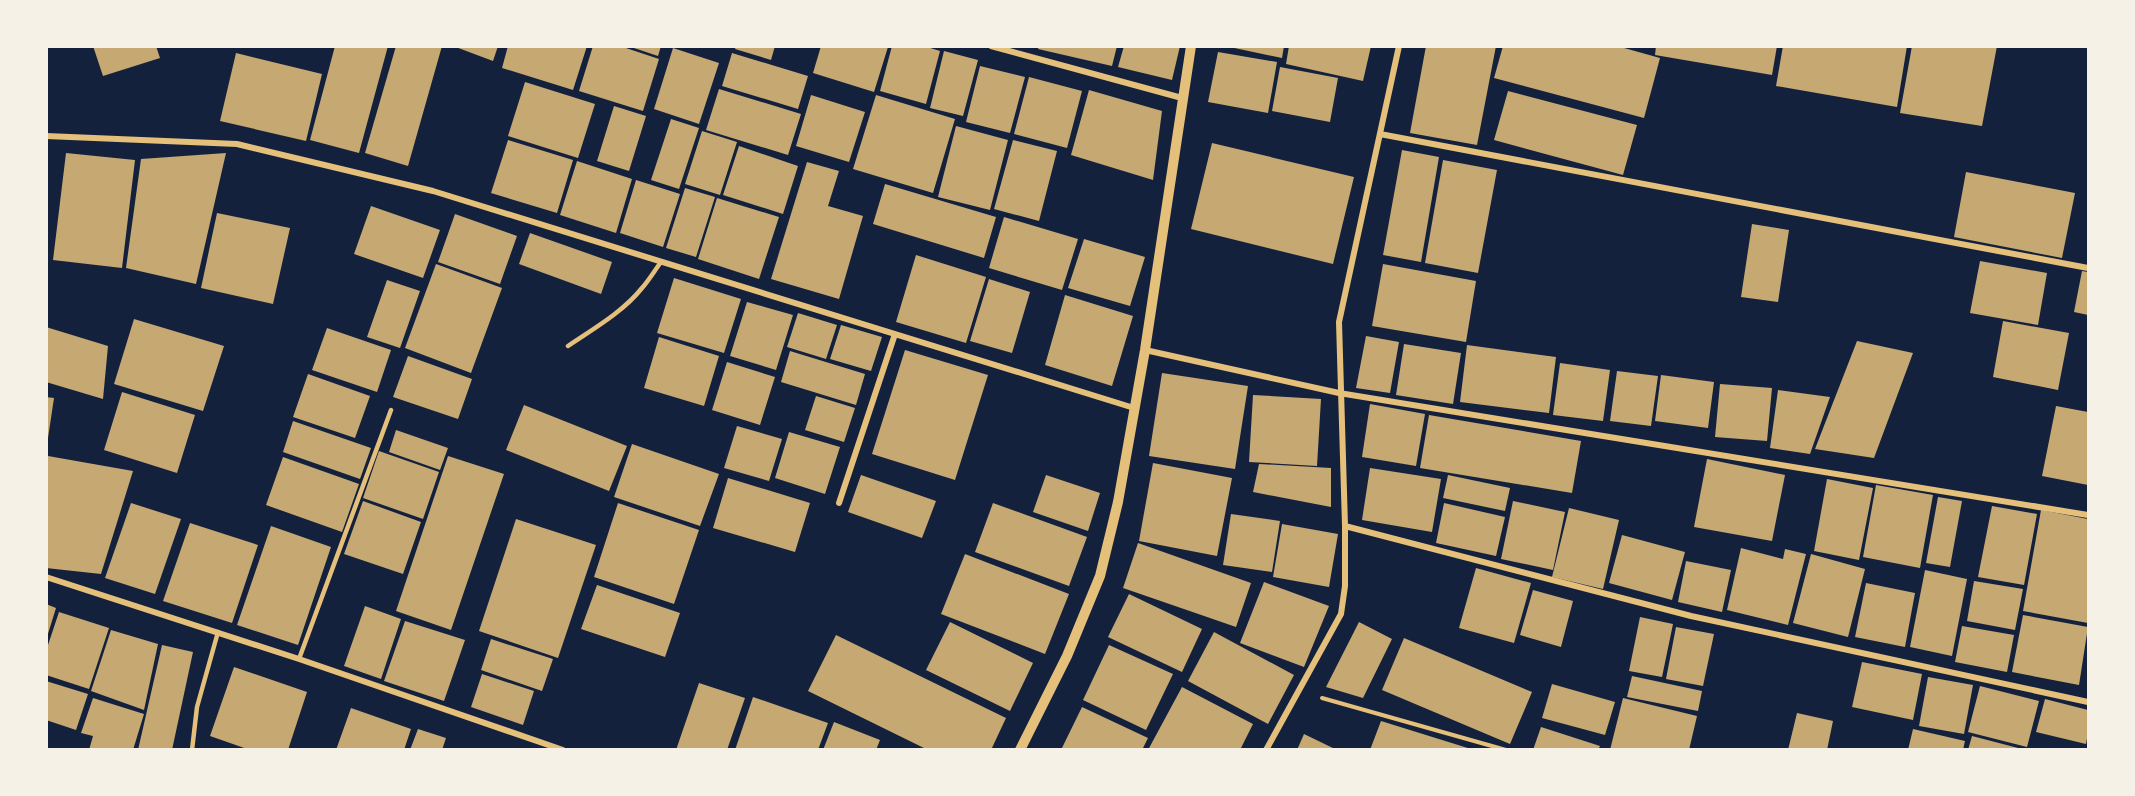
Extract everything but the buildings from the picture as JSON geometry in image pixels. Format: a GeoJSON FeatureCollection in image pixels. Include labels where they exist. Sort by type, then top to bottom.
{"type":"FeatureCollection","features":[{"type":"Feature","properties":{"kind":"street"},"geometry":{"type":"LineString","coordinates":[[991,46],[1182,98]]}},
{"type":"Feature","properties":{"kind":"street"},"geometry":{"type":"LineString","coordinates":[[1020,750],[1067,656],[1100,576],[1118,502],[1145,350],[1191,46]]}},
{"type":"Feature","properties":{"kind":"street"},"geometry":{"type":"LineString","coordinates":[[1266,750],[1341,614],[1345,586],[1345,526],[1339,393],[1339,321],[1399,46]]}},
{"type":"Feature","properties":{"kind":"street"},"geometry":{"type":"LineString","coordinates":[[1380,134],[2088,267]]}},
{"type":"Feature","properties":{"kind":"street"},"geometry":{"type":"LineString","coordinates":[[46,136],[237,144],[433,190],[1134,408]]}},
{"type":"Feature","properties":{"kind":"street"},"geometry":{"type":"LineString","coordinates":[[838,503],[895,334]]}},
{"type":"Feature","properties":{"kind":"street"},"geometry":{"type":"LineString","coordinates":[[1145,350],[1339,393],[2088,515]]}},
{"type":"Feature","properties":{"kind":"street"},"geometry":{"type":"LineString","coordinates":[[1345,526],[1691,616],[2088,702]]}},
{"type":"Feature","properties":{"kind":"street"},"geometry":{"type":"LineString","coordinates":[[46,577],[299,658],[563,750]]}},
{"type":"Feature","properties":{"kind":"lane"},"geometry":{"type":"LineString","coordinates":[[568,346],[606,321],[641,290],[661,262]]}},
{"type":"Feature","properties":{"kind":"lane"},"geometry":{"type":"LineString","coordinates":[[299,658],[392,410]]}},
{"type":"Feature","properties":{"kind":"lane"},"geometry":{"type":"LineString","coordinates":[[192,750],[197,707],[218,632]]}},
{"type":"Feature","properties":{"kind":"path"},"geometry":{"type":"LineString","coordinates":[[1298,691],[1506,750]]}}]}
